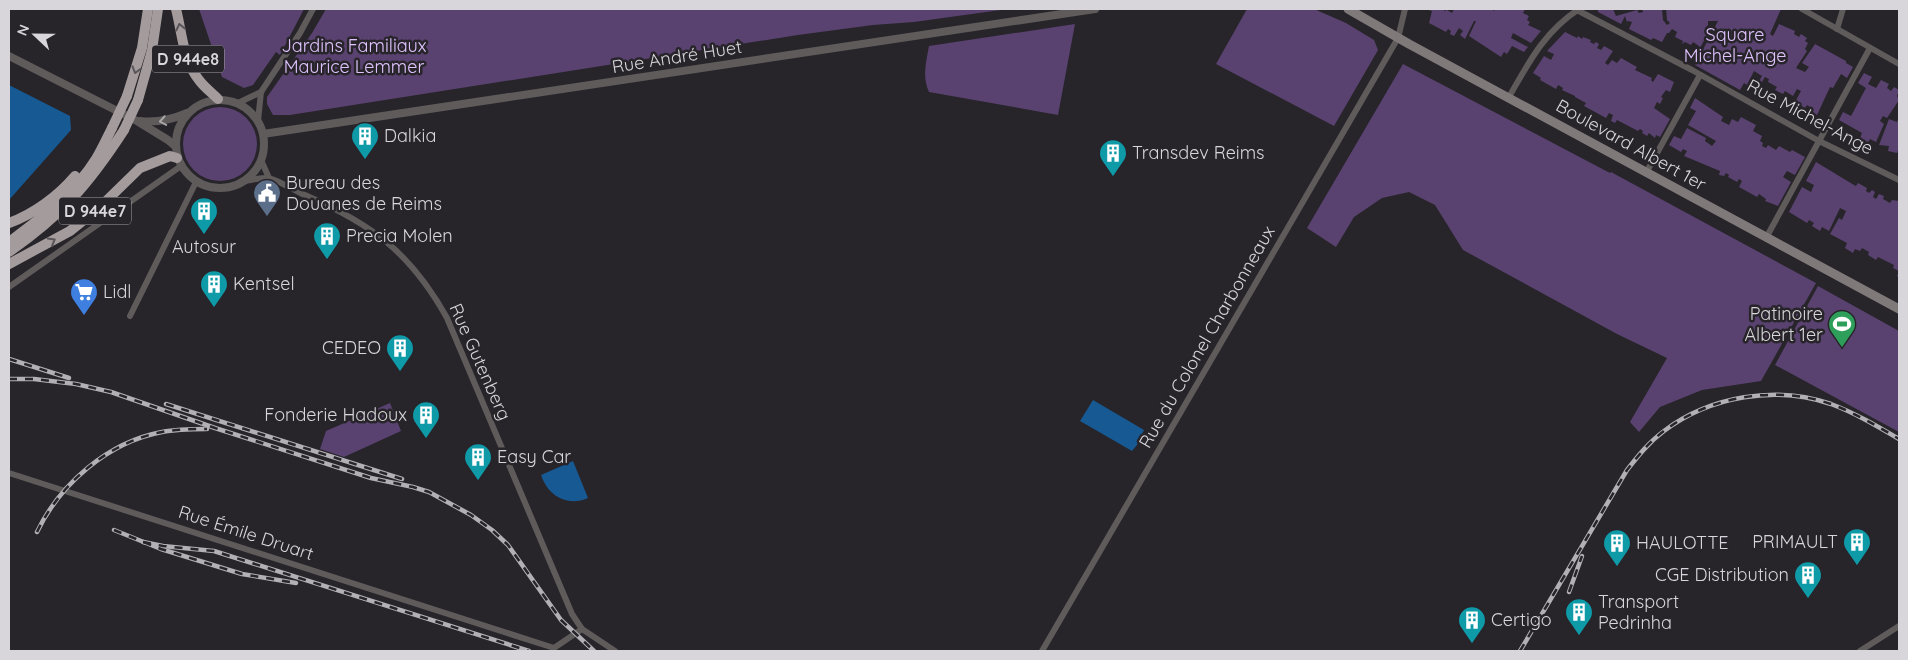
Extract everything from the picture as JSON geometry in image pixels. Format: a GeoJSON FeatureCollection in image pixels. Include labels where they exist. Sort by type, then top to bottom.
{"type":"FeatureCollection","features":[{"type":"Feature","properties":{"kind":"highway"},"geometry":{"type":"LineString","coordinates":[[9,252],[39,231],[64,209],[103,163],[124,130],[142,48],[148,9]]}},
{"type":"Feature","properties":{"kind":"highway"},"geometry":{"type":"LineString","coordinates":[[9,223],[20,219],[42,205],[70,181],[94,154],[132,98],[152,50],[158,9]]}},
{"type":"Feature","properties":{"kind":"highway","name":"D 944e8"},"geometry":{"type":"LineString","coordinates":[[176,9],[187,57],[192,68],[199,80],[218,99]]}},
{"type":"Feature","properties":{"kind":"highway"},"geometry":{"type":"LineString","coordinates":[[9,242],[37,221],[66,195],[95,160],[112,128]]}},
{"type":"Feature","properties":{"kind":"highway","name":"D 944e7"},"geometry":{"type":"LineString","coordinates":[[9,264],[70,231],[100,207],[140,168],[170,156],[179,162]]}},
{"type":"Feature","properties":{"kind":"main road","name":"Boulevard Albert 1er"},"geometry":{"type":"LineString","coordinates":[[1348,9],[1398,38],[1899,309]]}},
{"type":"Feature","properties":{"kind":"street"},"geometry":{"type":"LineString","coordinates":[[258,121],[261,92],[300,33],[313,9]]}},
{"type":"Feature","properties":{"kind":"street","name":"Rue André Huet"},"geometry":{"type":"LineString","coordinates":[[263,134],[1095,9]]}},
{"type":"Feature","properties":{"kind":"street","name":"Rue du Colonel Charbonneaux"},"geometry":{"type":"LineString","coordinates":[[1042,651],[1398,38],[1405,9]]}},
{"type":"Feature","properties":{"kind":"street"},"geometry":{"type":"LineString","coordinates":[[1509,97],[1536,50],[1577,9]]}},
{"type":"Feature","properties":{"kind":"street","name":"Rue Michel-Ange"},"geometry":{"type":"LineString","coordinates":[[1577,9],[1819,140],[1899,180]]}},
{"type":"Feature","properties":{"kind":"street"},"geometry":{"type":"LineString","coordinates":[[1802,9],[1828,22],[1899,64]]}},
{"type":"Feature","properties":{"kind":"street"},"geometry":{"type":"LineString","coordinates":[[1837,29],[1843,9]]}},
{"type":"Feature","properties":{"kind":"street"},"geometry":{"type":"LineString","coordinates":[[1766,238],[1870,48]]}},
{"type":"Feature","properties":{"kind":"street"},"geometry":{"type":"LineString","coordinates":[[9,56],[137,121],[175,146]]}},
{"type":"Feature","properties":{"kind":"street"},"geometry":{"type":"LineString","coordinates":[[1646,173],[1700,74]]}},
{"type":"Feature","properties":{"kind":"street"},"geometry":{"type":"LineString","coordinates":[[238,104],[261,92]]}},
{"type":"Feature","properties":{"kind":"street"},"geometry":{"type":"LineString","coordinates":[[137,121],[153,123],[172,119],[205,102],[218,99],[238,104],[249,111],[258,121],[263,134],[264,147],[261,160],[255,170],[244,181],[232,187],[214,188],[196,182],[179,162],[175,146],[176,135],[180,122],[188,112]]}},
{"type":"Feature","properties":{"kind":"street"},"geometry":{"type":"LineString","coordinates":[[244,181],[269,178],[261,160]]}},
{"type":"Feature","properties":{"kind":"street"},"geometry":{"type":"LineString","coordinates":[[9,287],[179,162]]}},
{"type":"Feature","properties":{"kind":"street","name":"Rue Gutenberg"},"geometry":{"type":"LineString","coordinates":[[269,178],[346,214],[377,233],[402,255],[424,282],[447,318],[566,601],[582,630]]}},
{"type":"Feature","properties":{"kind":"street"},"geometry":{"type":"LineString","coordinates":[[130,316],[196,182]]}},
{"type":"Feature","properties":{"kind":"street","name":"Rue Émile Druart"},"geometry":{"type":"LineString","coordinates":[[9,472],[554,648],[582,630]]}},
{"type":"Feature","properties":{"kind":"street"},"geometry":{"type":"LineString","coordinates":[[1860,651],[1899,626]]}},
{"type":"Feature","properties":{"kind":"street"},"geometry":{"type":"LineString","coordinates":[[582,630],[614,651]]}},
{"type":"Feature","properties":{"kind":"green space"},"geometry":{"type":"Polygon","coordinates":[[[199,9],[304,9],[280,55],[276,52],[253,85],[244,88],[222,77],[199,9]]]}},
{"type":"Feature","properties":{"kind":"green space","name":"Jardins Familiaux Maurice Lemmer"},"geometry":{"type":"Polygon","coordinates":[[[326,9],[1008,9],[798,35],[290,115],[273,115],[267,104],[267,97],[312,33],[326,9]]]}},
{"type":"Feature","properties":{"kind":"green space"},"geometry":{"type":"Polygon","coordinates":[[[1247,9],[1314,9],[1346,23],[1374,40],[1378,50],[1334,126],[1216,64],[1247,9]]]}},
{"type":"Feature","properties":{"kind":"green space"},"geometry":{"type":"Polygon","coordinates":[[[1425,9],[1444,9],[1444,11],[1447,10],[1452,13],[1454,9],[1492,9],[1494,11],[1495,9],[1525,9],[1523,13],[1529,16],[1527,20],[1530,22],[1528,25],[1541,31],[1531,43],[1513,33],[1511,38],[1528,47],[1524,52],[1512,46],[1507,54],[1504,52],[1501,57],[1469,36],[1476,21],[1474,21],[1465,39],[1460,35],[1463,31],[1459,28],[1454,36],[1450,34],[1451,31],[1448,29],[1446,32],[1429,23],[1432,11],[1425,9]]]}},
{"type":"Feature","properties":{"kind":"green space","name":"Square Michel-Ange"},"geometry":{"type":"Polygon","coordinates":[[[1598,9],[1613,9],[1616,16],[1637,10],[1639,13],[1643,12],[1642,9],[1662,9],[1663,20],[1667,25],[1670,23],[1667,20],[1666,9],[1781,9],[1770,34],[1773,36],[1779,24],[1795,31],[1794,34],[1799,37],[1801,34],[1807,38],[1805,41],[1808,43],[1805,49],[1807,51],[1796,68],[1805,72],[1809,67],[1802,63],[1815,44],[1846,61],[1846,63],[1853,67],[1847,78],[1841,74],[1833,88],[1830,87],[1817,115],[1809,110],[1810,107],[1807,105],[1805,108],[1795,102],[1801,91],[1797,89],[1793,96],[1785,91],[1783,94],[1775,90],[1777,87],[1768,82],[1769,79],[1765,77],[1762,82],[1759,81],[1762,76],[1754,71],[1747,85],[1744,83],[1740,90],[1695,65],[1718,21],[1708,21],[1708,25],[1705,28],[1709,31],[1699,50],[1699,46],[1693,42],[1691,45],[1685,42],[1682,44],[1683,41],[1675,37],[1677,32],[1672,29],[1667,33],[1662,42],[1653,38],[1651,40],[1629,29],[1632,22],[1627,22],[1625,16],[1621,24],[1598,12],[1598,9]]]}},
{"type":"Feature","properties":{"kind":"green space"},"geometry":{"type":"Polygon","coordinates":[[[1075,24],[1058,115],[929,92],[925,75],[929,46],[1075,24]]]}},
{"type":"Feature","properties":{"kind":"green space"},"geometry":{"type":"Polygon","coordinates":[[[1565,32],[1577,38],[1578,36],[1582,39],[1583,37],[1591,40],[1590,42],[1594,44],[1596,42],[1599,44],[1597,48],[1601,50],[1604,46],[1613,51],[1605,63],[1608,65],[1612,60],[1617,63],[1621,58],[1637,67],[1635,70],[1652,78],[1653,82],[1658,74],[1674,82],[1670,92],[1666,90],[1661,97],[1663,98],[1660,104],[1657,102],[1654,108],[1670,119],[1660,137],[1656,135],[1655,138],[1649,133],[1647,136],[1640,129],[1638,131],[1617,120],[1615,123],[1611,121],[1613,115],[1609,113],[1606,118],[1584,106],[1586,103],[1562,90],[1563,88],[1558,85],[1556,89],[1540,80],[1541,78],[1533,73],[1544,56],[1551,60],[1554,54],[1547,51],[1565,32]]]}},
{"type":"Feature","properties":{"kind":"green space"},"geometry":{"type":"Polygon","coordinates":[[[1403,64],[1611,172],[1816,283],[1761,381],[1702,390],[1660,407],[1639,432],[1630,422],[1667,358],[1617,334],[1463,250],[1435,205],[1409,192],[1382,198],[1354,217],[1336,247],[1307,228],[1403,64]]]}},
{"type":"Feature","properties":{"kind":"green space"},"geometry":{"type":"Polygon","coordinates":[[[1864,73],[1872,77],[1868,84],[1876,88],[1881,80],[1889,84],[1887,88],[1891,91],[1894,87],[1899,90],[1897,96],[1899,100],[1887,118],[1883,116],[1880,121],[1884,124],[1876,142],[1870,139],[1868,143],[1860,138],[1862,133],[1839,120],[1843,112],[1851,116],[1866,88],[1858,83],[1864,73]]]}},
{"type":"Feature","properties":{"kind":"green space"},"geometry":{"type":"Polygon","coordinates":[[[1695,98],[1723,117],[1721,121],[1729,125],[1732,119],[1738,122],[1741,117],[1756,125],[1753,131],[1762,136],[1760,141],[1763,143],[1762,146],[1766,148],[1768,145],[1776,150],[1779,146],[1805,157],[1795,175],[1787,171],[1783,177],[1791,182],[1778,206],[1765,201],[1766,199],[1759,194],[1757,197],[1739,187],[1742,181],[1739,179],[1737,182],[1728,177],[1729,175],[1726,173],[1724,176],[1719,175],[1720,171],[1684,156],[1687,151],[1683,149],[1681,152],[1669,145],[1674,136],[1681,139],[1687,128],[1706,138],[1705,141],[1712,146],[1716,141],[1688,125],[1696,111],[1690,108],[1695,98]]]}},
{"type":"Feature","properties":{"kind":"green space"},"geometry":{"type":"Polygon","coordinates":[[[220,107],[241,113],[251,123],[257,144],[251,165],[241,175],[220,181],[199,175],[189,165],[183,144],[189,123],[199,113],[220,107]]]}},
{"type":"Feature","properties":{"kind":"green space"},"geometry":{"type":"Polygon","coordinates":[[[1899,117],[1899,150],[1897,153],[1888,151],[1889,146],[1879,145],[1889,119],[1897,122],[1899,117]]]}},
{"type":"Feature","properties":{"kind":"green space"},"geometry":{"type":"Polygon","coordinates":[[[1816,162],[1854,185],[1856,186],[1858,183],[1867,188],[1866,191],[1869,193],[1872,190],[1875,192],[1873,197],[1876,199],[1879,194],[1884,196],[1883,199],[1890,203],[1892,200],[1899,201],[1899,271],[1893,268],[1894,265],[1878,257],[1876,260],[1868,255],[1869,252],[1862,248],[1860,251],[1855,249],[1853,253],[1845,248],[1847,243],[1830,234],[1839,218],[1842,220],[1846,211],[1840,208],[1829,231],[1822,227],[1820,231],[1812,226],[1814,223],[1809,220],[1807,223],[1789,212],[1802,187],[1811,192],[1814,185],[1806,181],[1816,162]]]}},
{"type":"Feature","properties":{"kind":"green space","name":"Patinoire Albert 1er"},"geometry":{"type":"Polygon","coordinates":[[[1818,286],[1899,331],[1899,432],[1775,365],[1818,286]]]}},
{"type":"Feature","properties":{"kind":"green space"},"geometry":{"type":"Polygon","coordinates":[[[390,403],[401,431],[344,457],[320,449],[326,431],[390,403]]]}},
{"type":"Feature","properties":{"kind":"water"},"geometry":{"type":"Polygon","coordinates":[[[9,85],[70,116],[71,130],[9,200],[9,85]]]}},
{"type":"Feature","properties":{"kind":"water"},"geometry":{"type":"Polygon","coordinates":[[[1093,400],[1144,430],[1132,451],[1080,421],[1093,400]]]}},
{"type":"Feature","properties":{"kind":"water"},"geometry":{"type":"Polygon","coordinates":[[[573,461],[588,498],[573,501],[559,498],[553,494],[548,489],[541,475],[573,461]]]}},
{"type":"Feature","properties":{"kind":"railway"},"geometry":{"type":"LineString","coordinates":[[9,359],[69,378]]}},
{"type":"Feature","properties":{"kind":"railway"},"geometry":{"type":"LineString","coordinates":[[9,379],[34,379],[76,384],[111,392],[215,428],[371,478],[429,492],[471,515],[492,530],[508,545],[561,620],[594,651]]}},
{"type":"Feature","properties":{"kind":"railway"},"geometry":{"type":"LineString","coordinates":[[1520,651],[1627,470],[1653,440],[1682,419],[1702,409],[1744,397],[1788,395],[1810,398],[1831,404],[1899,439]]}},
{"type":"Feature","properties":{"kind":"railway"},"geometry":{"type":"LineString","coordinates":[[166,404],[402,479]]}},
{"type":"Feature","properties":{"kind":"railway"},"geometry":{"type":"LineString","coordinates":[[37,532],[47,514],[72,482],[105,455],[142,437],[162,432],[207,429]]}},
{"type":"Feature","properties":{"kind":"railway"},"geometry":{"type":"LineString","coordinates":[[114,530],[161,549],[242,574],[296,583]]}},
{"type":"Feature","properties":{"kind":"railway"},"geometry":{"type":"LineString","coordinates":[[143,542],[214,551],[529,651]]}},
{"type":"Feature","properties":{"kind":"railway"},"geometry":{"type":"LineString","coordinates":[[1569,592],[1582,556]]}},
{"type":"Feature","properties":{"kind":"place","name":"Dalkia"},"geometry":{"type":"Point","coordinates":[365,160]}},
{"type":"Feature","properties":{"kind":"place","name":"Transdev Reims"},"geometry":{"type":"Point","coordinates":[1113,177]}},
{"type":"Feature","properties":{"kind":"place","name":"Bureau des Douanes de Reims"},"geometry":{"type":"Point","coordinates":[267,217]}},
{"type":"Feature","properties":{"kind":"place","name":"Autosur"},"geometry":{"type":"Point","coordinates":[204,235]}},
{"type":"Feature","properties":{"kind":"place","name":"Precia Molen"},"geometry":{"type":"Point","coordinates":[327,260]}},
{"type":"Feature","properties":{"kind":"place","name":"Kentsel"},"geometry":{"type":"Point","coordinates":[214,308]}},
{"type":"Feature","properties":{"kind":"place","name":"Lidl"},"geometry":{"type":"Point","coordinates":[84,316]}},
{"type":"Feature","properties":{"kind":"place","name":"Patinoire Albert 1er"},"geometry":{"type":"Point","coordinates":[1842,348]}},
{"type":"Feature","properties":{"kind":"place","name":"CEDEO"},"geometry":{"type":"Point","coordinates":[400,372]}},
{"type":"Feature","properties":{"kind":"place","name":"Fonderie Hadoux"},"geometry":{"type":"Point","coordinates":[426,439]}},
{"type":"Feature","properties":{"kind":"place","name":"Easy Car"},"geometry":{"type":"Point","coordinates":[478,481]}},
{"type":"Feature","properties":{"kind":"place","name":"PRIMAULT"},"geometry":{"type":"Point","coordinates":[1857,566]}},
{"type":"Feature","properties":{"kind":"place","name":"HAULOTTE"},"geometry":{"type":"Point","coordinates":[1617,567]}},
{"type":"Feature","properties":{"kind":"place","name":"CGE Distribution"},"geometry":{"type":"Point","coordinates":[1808,599]}},
{"type":"Feature","properties":{"kind":"place","name":"Transport Pedrinha"},"geometry":{"type":"Point","coordinates":[1579,636]}},
{"type":"Feature","properties":{"kind":"place","name":"Certigo"},"geometry":{"type":"Point","coordinates":[1472,644]}}]}
